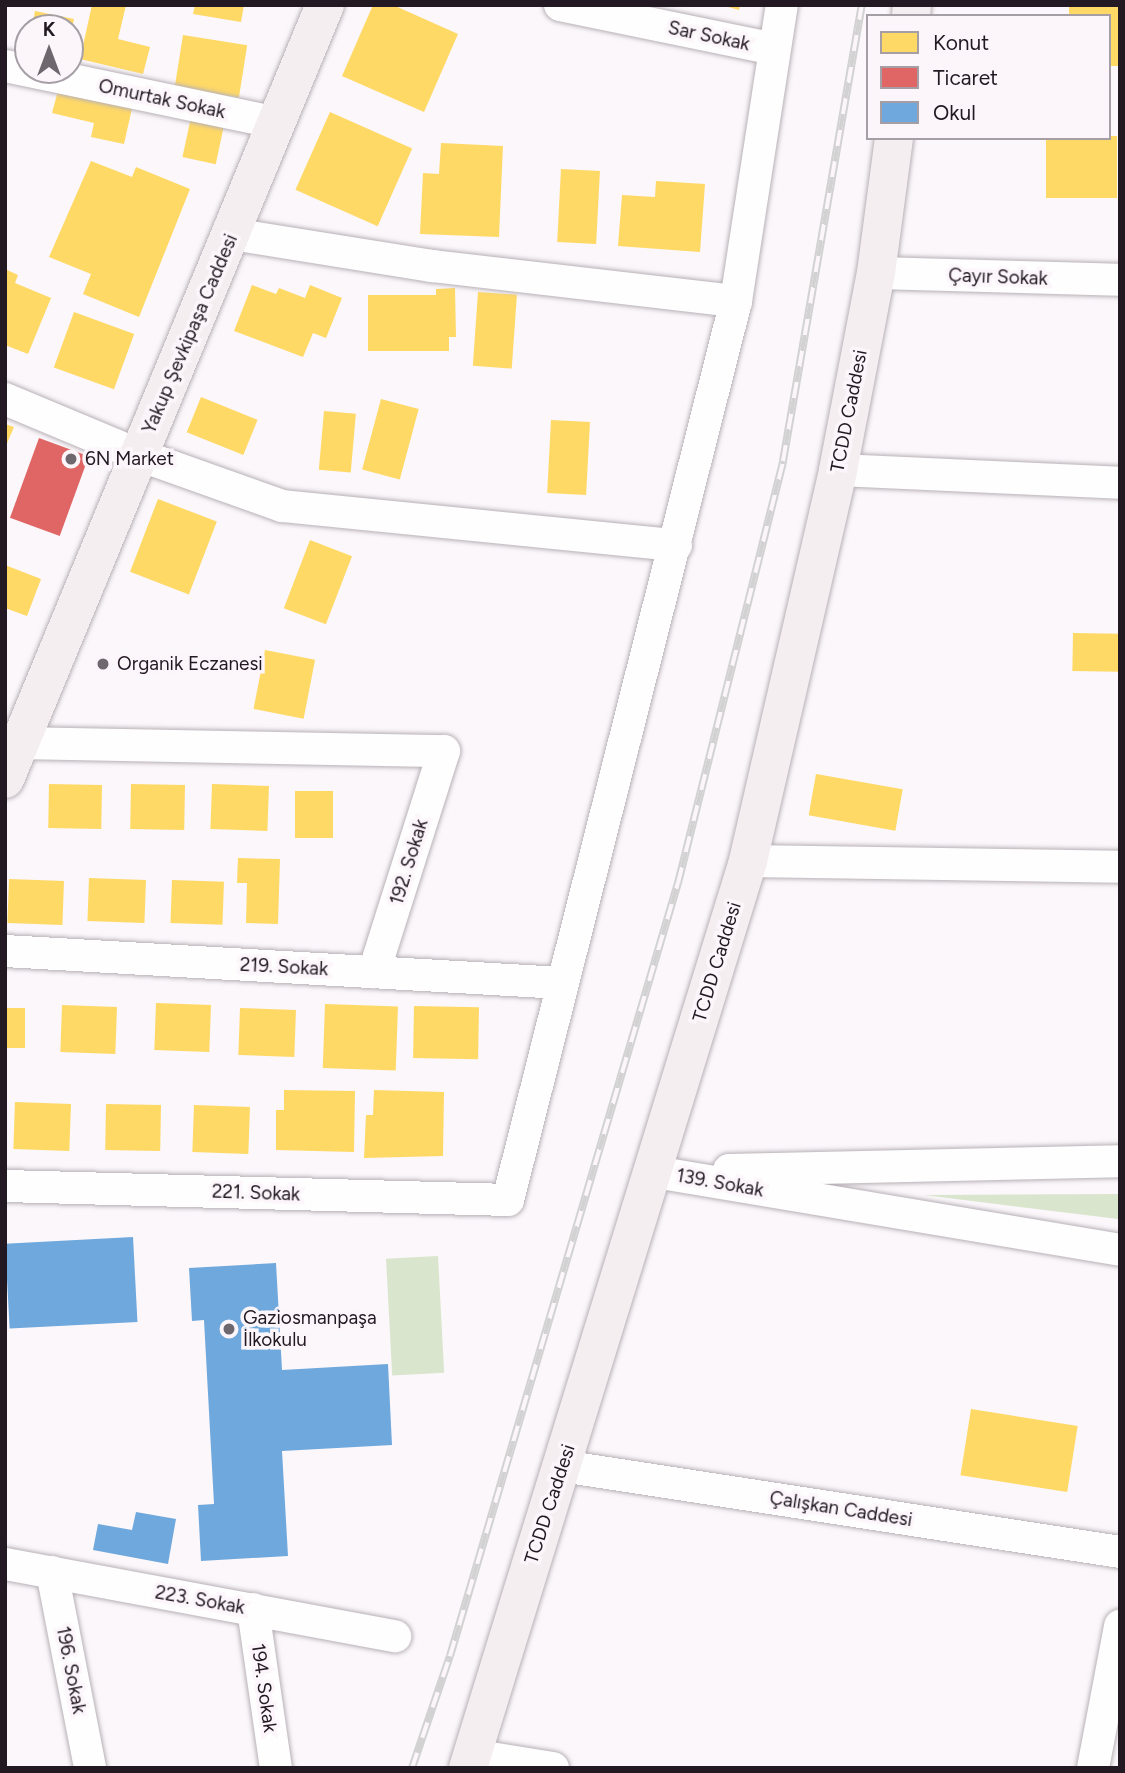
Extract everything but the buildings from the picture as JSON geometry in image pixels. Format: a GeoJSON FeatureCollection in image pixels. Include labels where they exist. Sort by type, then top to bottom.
{"type":"FeatureCollection","features":[{"type":"Feature","properties":{"kind":"main road","name":"Yakup Şevkipaşa Caddesi"},"geometry":{"type":"LineString","coordinates":[[5,779],[325,5]]}},
{"type":"Feature","properties":{"kind":"main road","name":"TCDD Caddesi"},"geometry":{"type":"LineString","coordinates":[[470,1761],[655,1172],[748,861],[838,470],[876,273],[894,140]]}},
{"type":"Feature","properties":{"kind":"street","name":"Sar Sokak"},"geometry":{"type":"LineString","coordinates":[[560,5],[775,49]]}},
{"type":"Feature","properties":{"kind":"street"},"geometry":{"type":"LineString","coordinates":[[562,983],[676,545],[736,301],[782,5]]}},
{"type":"Feature","properties":{"kind":"street","name":"Omurtak Sokak"},"geometry":{"type":"LineString","coordinates":[[5,66],[277,123]]}},
{"type":"Feature","properties":{"kind":"street"},"geometry":{"type":"LineString","coordinates":[[232,234],[432,266],[736,301]]}},
{"type":"Feature","properties":{"kind":"street","name":"Çayır Sokak"},"geometry":{"type":"LineString","coordinates":[[876,273],[1120,280]]}},
{"type":"Feature","properties":{"kind":"street"},"geometry":{"type":"LineString","coordinates":[[5,399],[139,455],[282,506],[676,545]]}},
{"type":"Feature","properties":{"kind":"street"},"geometry":{"type":"LineString","coordinates":[[838,470],[1120,483]]}},
{"type":"Feature","properties":{"kind":"street","name":"192. Sokak"},"geometry":{"type":"LineString","coordinates":[[22,743],[444,751],[374,972]]}},
{"type":"Feature","properties":{"kind":"street"},"geometry":{"type":"LineString","coordinates":[[748,861],[1120,867]]}},
{"type":"Feature","properties":{"kind":"street","name":"219. Sokak"},"geometry":{"type":"LineString","coordinates":[[5,951],[562,983]]}},
{"type":"Feature","properties":{"kind":"street","name":"221. Sokak"},"geometry":{"type":"LineString","coordinates":[[5,1186],[508,1200],[562,983]]}},
{"type":"Feature","properties":{"kind":"street","name":"139. Sokak"},"geometry":{"type":"LineString","coordinates":[[655,1172],[1120,1161]]}},
{"type":"Feature","properties":{"kind":"street","name":"139. Sokak"},"geometry":{"type":"LineString","coordinates":[[655,1172],[1120,1250]]}},
{"type":"Feature","properties":{"kind":"street","name":"Çalışkan Caddesi"},"geometry":{"type":"LineString","coordinates":[[562,1466],[1120,1552]]}},
{"type":"Feature","properties":{"kind":"street","name":"223. Sokak"},"geometry":{"type":"LineString","coordinates":[[5,1564],[395,1636]]}},
{"type":"Feature","properties":{"kind":"street","name":"196. Sokak"},"geometry":{"type":"LineString","coordinates":[[52,1572],[90,1768]]}},
{"type":"Feature","properties":{"kind":"street","name":"194. Sokak"},"geometry":{"type":"LineString","coordinates":[[253,1609],[276,1768]]}},
{"type":"Feature","properties":{"kind":"street"},"geometry":{"type":"LineString","coordinates":[[1093,1768],[1120,1626]]}},
{"type":"Feature","properties":{"kind":"street"},"geometry":{"type":"LineString","coordinates":[[470,1761],[553,1768]]}},
{"type":"Feature","properties":{"kind":"green space"},"geometry":{"type":"Polygon","coordinates":[[[1120,1194],[1118,1219],[924,1195],[1120,1194]]]}},
{"type":"Feature","properties":{"kind":"green space"},"geometry":{"type":"Polygon","coordinates":[[[438,1256],[444,1373],[392,1376],[386,1259],[438,1256]]]}},
{"type":"Feature","properties":{"kind":"railway"},"geometry":{"type":"LineString","coordinates":[[412,1768],[450,1656],[678,883],[783,461],[862,5]]}},
{"type":"Feature","properties":{"kind":"place","name":"6N Market"},"geometry":{"type":"Point","coordinates":[71,459]}},
{"type":"Feature","properties":{"kind":"place","name":"Organik Eczanesi"},"geometry":{"type":"Point","coordinates":[103,664]}},
{"type":"Feature","properties":{"kind":"place","name":"Gaziosmanpaşa İlkokulu"},"geometry":{"type":"Point","coordinates":[229,1329]}}]}
